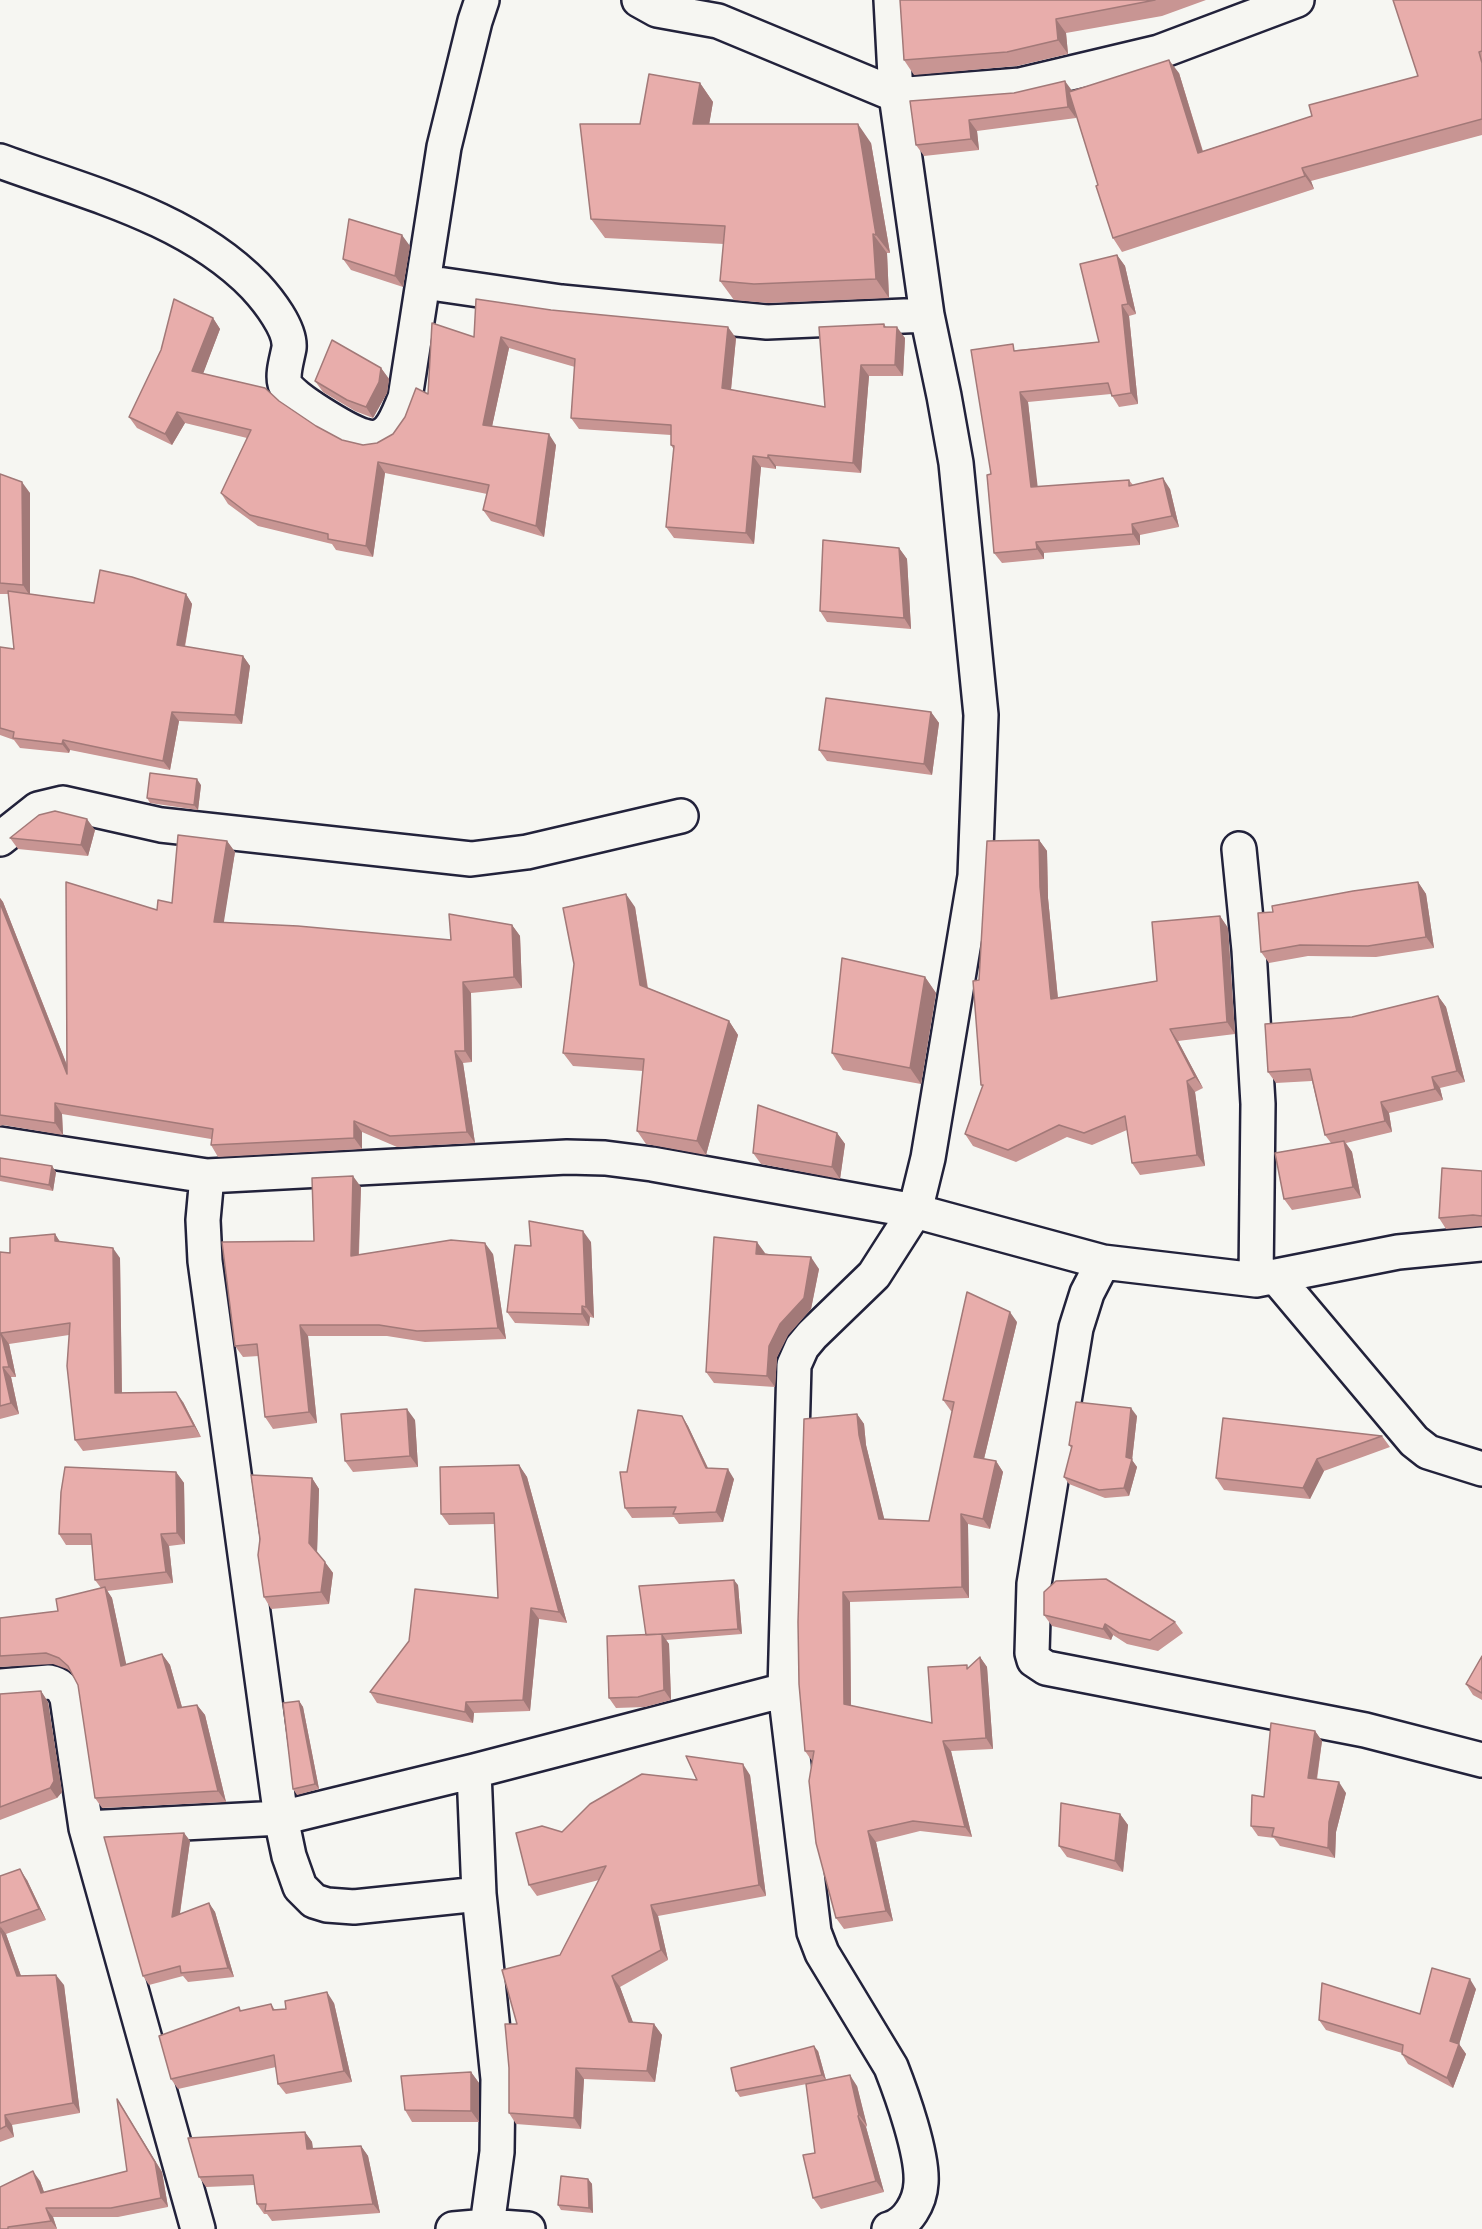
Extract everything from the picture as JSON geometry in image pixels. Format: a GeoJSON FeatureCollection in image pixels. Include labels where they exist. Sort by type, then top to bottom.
{"type":"FeatureCollection","features":[{"type":"Feature","properties":{"kind":"street"},"geometry":{"type":"LineString","coordinates":[[0,161],[148,214],[208,248],[255,286],[286,329],[289,340],[285,381],[292,394],[363,436],[380,436],[390,430],[405,398],[444,147],[482,0]]}},
{"type":"Feature","properties":{"kind":"street"},"geometry":{"type":"LineString","coordinates":[[639,0],[657,10],[718,21],[896,95],[1020,85],[1159,52],[1297,0]]}},
{"type":"Feature","properties":{"kind":"street"},"geometry":{"type":"LineString","coordinates":[[889,2229],[905,2220],[918,2198],[921,2183],[919,2160],[899,2086],[891,2067],[817,1944],[785,1690],[794,1365],[802,1347],[812,1335],[874,1275],[915,1211],[928,1158],[975,876],[981,715],[956,463],[927,315],[896,95],[891,0]]}},
{"type":"Feature","properties":{"kind":"street"},"geometry":{"type":"LineString","coordinates":[[424,282],[561,302],[767,322],[927,315]]}},
{"type":"Feature","properties":{"kind":"street"},"geometry":{"type":"LineString","coordinates":[[0,839],[38,809],[63,803],[161,825],[471,859],[527,852],[681,816]]}},
{"type":"Feature","properties":{"kind":"street"},"geometry":{"type":"LineString","coordinates":[[1239,849],[1249,950],[1266,1279],[1414,1442],[1428,1452],[1482,1469]]}},
{"type":"Feature","properties":{"kind":"street"},"geometry":{"type":"LineString","coordinates":[[0,1144],[207,1176],[567,1157],[605,1158],[651,1164],[915,1211],[1103,1262],[1266,1279],[1398,1252],[1482,1244]]}},
{"type":"Feature","properties":{"kind":"street"},"geometry":{"type":"LineString","coordinates":[[207,1176],[203,1220],[205,1261],[281,1818],[289,1856],[300,1887],[314,1901],[327,1905],[354,1907],[479,1894]]}},
{"type":"Feature","properties":{"kind":"street"},"geometry":{"type":"LineString","coordinates":[[1103,1262],[1087,1293],[1074,1339],[1034,1584],[1032,1653],[1034,1660],[1046,1668],[1365,1731],[1482,1760]]}},
{"type":"Feature","properties":{"kind":"street"},"geometry":{"type":"LineString","coordinates":[[0,1686],[57,1683],[67,1698],[86,1828],[198,2229]]}},
{"type":"Feature","properties":{"kind":"street"},"geometry":{"type":"LineString","coordinates":[[86,1828],[281,1818],[474,1771],[785,1690]]}},
{"type":"Feature","properties":{"kind":"street"},"geometry":{"type":"LineString","coordinates":[[474,1771],[479,1894],[498,2079],[497,2152],[487,2226]]}},
{"type":"Feature","properties":{"kind":"street"},"geometry":{"type":"LineString","coordinates":[[453,2229],[487,2226],[528,2229]]}},
{"type":"Feature","properties":{"kind":"building"},"geometry":{"type":"Polygon","coordinates":[[[900,0],[1155,0],[1056,19],[1058,40],[1007,52],[904,60],[900,0]]]}},
{"type":"Feature","properties":{"kind":"building"},"geometry":{"type":"Polygon","coordinates":[[[1393,0],[1482,0],[1482,51],[1479,52],[1482,63],[1482,119],[1302,168],[1305,176],[1113,238],[1069,92],[1169,60],[1198,153],[1312,116],[1309,105],[1418,76],[1393,0]]]}},
{"type":"Feature","properties":{"kind":"building"},"geometry":{"type":"Polygon","coordinates":[[[649,74],[700,83],[693,124],[858,124],[876,235],[873,234],[876,279],[754,284],[720,281],[725,226],[591,219],[580,124],[640,124],[649,74]]]}},
{"type":"Feature","properties":{"kind":"building"},"geometry":{"type":"Polygon","coordinates":[[[1065,81],[1068,107],[969,120],[971,139],[916,145],[910,101],[1014,93],[1065,81]]]}},
{"type":"Feature","properties":{"kind":"building"},"geometry":{"type":"Polygon","coordinates":[[[349,219],[402,235],[395,276],[343,259],[349,219]]]}},
{"type":"Feature","properties":{"kind":"building"},"geometry":{"type":"Polygon","coordinates":[[[1117,255],[1128,304],[1122,305],[1131,393],[1112,396],[1108,383],[1020,392],[1031,487],[1129,480],[1129,486],[1163,478],[1172,516],[1132,524],[1133,534],[1036,542],[1037,549],[994,553],[987,475],[991,474],[971,350],[1013,344],[1014,351],[1099,342],[1080,264],[1117,255]]]}},
{"type":"Feature","properties":{"kind":"building"},"geometry":{"type":"Polygon","coordinates":[[[174,299],[213,318],[192,371],[265,388],[279,401],[316,426],[342,440],[363,445],[377,443],[393,434],[405,417],[416,388],[428,394],[432,323],[474,337],[476,299],[551,310],[728,327],[722,388],[825,407],[819,327],[884,324],[884,327],[897,327],[895,365],[861,365],[853,463],[768,455],[768,458],[753,456],[746,533],[666,527],[674,446],[671,445],[671,425],[571,418],[575,359],[501,337],[483,425],[549,434],[536,526],[483,510],[489,485],[378,462],[366,546],[328,539],[328,534],[250,515],[221,493],[251,430],[177,412],[165,434],[129,417],[161,350],[174,299]]]}},
{"type":"Feature","properties":{"kind":"building"},"geometry":{"type":"Polygon","coordinates":[[[332,340],[381,368],[379,382],[366,407],[347,400],[315,381],[332,340]]]}},
{"type":"Feature","properties":{"kind":"building"},"geometry":{"type":"Polygon","coordinates":[[[0,474],[22,482],[23,585],[0,583],[0,474]]]}},
{"type":"Feature","properties":{"kind":"building"},"geometry":{"type":"Polygon","coordinates":[[[823,540],[899,548],[904,618],[820,611],[823,540]]]}},
{"type":"Feature","properties":{"kind":"building"},"geometry":{"type":"Polygon","coordinates":[[[100,570],[132,577],[186,594],[177,645],[243,656],[235,715],[172,712],[163,761],[63,740],[62,744],[13,738],[14,732],[0,728],[0,647],[14,649],[8,591],[94,603],[100,570]]]}},
{"type":"Feature","properties":{"kind":"building"},"geometry":{"type":"Polygon","coordinates":[[[826,698],[931,712],[924,764],[819,750],[826,698]]]}},
{"type":"Feature","properties":{"kind":"building"},"geometry":{"type":"Polygon","coordinates":[[[150,773],[197,779],[194,805],[147,798],[150,773]]]}},
{"type":"Feature","properties":{"kind":"building"},"geometry":{"type":"Polygon","coordinates":[[[55,811],[87,819],[81,845],[10,838],[39,815],[55,811]]]}},
{"type":"Feature","properties":{"kind":"building"},"geometry":{"type":"Polygon","coordinates":[[[178,835],[227,841],[214,922],[298,926],[451,940],[449,914],[512,925],[514,977],[463,982],[465,1051],[455,1051],[467,1132],[390,1136],[354,1121],[354,1138],[211,1145],[213,1129],[55,1103],[55,1123],[0,1115],[0,903],[67,1074],[66,882],[157,910],[158,900],[172,903],[178,835]]]}},
{"type":"Feature","properties":{"kind":"building"},"geometry":{"type":"Polygon","coordinates":[[[1039,840],[1040,887],[1051,999],[1157,981],[1152,922],[1220,916],[1227,1022],[1170,1029],[1195,1077],[1187,1081],[1197,1155],[1132,1163],[1125,1116],[1084,1133],[1059,1125],[1008,1150],[965,1134],[983,1085],[981,1085],[973,981],[979,980],[987,841],[1039,840]]]}},
{"type":"Feature","properties":{"kind":"building"},"geometry":{"type":"Polygon","coordinates":[[[1418,882],[1426,937],[1368,946],[1300,945],[1261,952],[1258,913],[1273,912],[1272,906],[1418,882]]]}},
{"type":"Feature","properties":{"kind":"building"},"geometry":{"type":"Polygon","coordinates":[[[626,894],[640,985],[729,1021],[697,1141],[637,1131],[644,1059],[563,1053],[574,964],[563,908],[626,894]]]}},
{"type":"Feature","properties":{"kind":"building"},"geometry":{"type":"Polygon","coordinates":[[[842,958],[925,977],[910,1068],[832,1053],[842,958]]]}},
{"type":"Feature","properties":{"kind":"building"},"geometry":{"type":"Polygon","coordinates":[[[1438,996],[1457,1071],[1432,1077],[1435,1089],[1381,1102],[1385,1121],[1325,1135],[1310,1069],[1268,1072],[1265,1024],[1352,1017],[1438,996]]]}},
{"type":"Feature","properties":{"kind":"building"},"geometry":{"type":"Polygon","coordinates":[[[758,1105],[837,1133],[832,1167],[753,1153],[758,1105]]]}},
{"type":"Feature","properties":{"kind":"building"},"geometry":{"type":"Polygon","coordinates":[[[1344,1141],[1353,1187],[1284,1199],[1275,1153],[1344,1141]]]}},
{"type":"Feature","properties":{"kind":"building"},"geometry":{"type":"Polygon","coordinates":[[[0,1158],[52,1166],[49,1185],[0,1176],[0,1158]]]}},
{"type":"Feature","properties":{"kind":"building"},"geometry":{"type":"Polygon","coordinates":[[[1442,1168],[1482,1171],[1482,1216],[1439,1218],[1442,1168]]]}},
{"type":"Feature","properties":{"kind":"building"},"geometry":{"type":"Polygon","coordinates":[[[353,1176],[351,1256],[451,1240],[485,1243],[498,1328],[417,1331],[379,1325],[300,1325],[309,1412],[265,1417],[257,1344],[235,1346],[222,1242],[314,1241],[312,1178],[353,1176]]]}},
{"type":"Feature","properties":{"kind":"building"},"geometry":{"type":"Polygon","coordinates":[[[529,1221],[583,1231],[586,1307],[582,1306],[582,1314],[507,1312],[515,1245],[531,1246],[529,1221]]]}},
{"type":"Feature","properties":{"kind":"building"},"geometry":{"type":"Polygon","coordinates":[[[55,1234],[55,1241],[113,1248],[115,1393],[176,1392],[194,1426],[75,1440],[67,1366],[70,1323],[1,1333],[9,1367],[3,1367],[11,1403],[0,1406],[0,1252],[10,1253],[10,1238],[55,1234]]]}},
{"type":"Feature","properties":{"kind":"building"},"geometry":{"type":"Polygon","coordinates":[[[714,1237],[757,1242],[756,1254],[811,1257],[804,1298],[780,1324],[769,1346],[767,1376],[706,1372],[714,1237]]]}},
{"type":"Feature","properties":{"kind":"building"},"geometry":{"type":"Polygon","coordinates":[[[967,1292],[1010,1312],[974,1457],[996,1461],[983,1519],[961,1514],[962,1587],[843,1592],[844,1704],[932,1723],[928,1667],[967,1665],[967,1669],[980,1657],[986,1738],[943,1741],[965,1827],[913,1821],[868,1831],[886,1911],[836,1918],[816,1843],[809,1781],[814,1751],[805,1751],[799,1684],[798,1622],[804,1419],[857,1414],[859,1435],[879,1519],[929,1521],[954,1402],[943,1400],[967,1292]]]}},
{"type":"Feature","properties":{"kind":"building"},"geometry":{"type":"Polygon","coordinates":[[[1076,1402],[1131,1408],[1126,1457],[1132,1459],[1124,1488],[1099,1490],[1064,1477],[1072,1446],[1069,1445],[1076,1402]]]}},
{"type":"Feature","properties":{"kind":"building"},"geometry":{"type":"Polygon","coordinates":[[[407,1409],[410,1456],[345,1461],[341,1414],[407,1409]]]}},
{"type":"Feature","properties":{"kind":"building"},"geometry":{"type":"Polygon","coordinates":[[[638,1410],[682,1416],[706,1468],[728,1469],[716,1512],[673,1514],[676,1507],[625,1508],[620,1472],[627,1472],[638,1410]]]}},
{"type":"Feature","properties":{"kind":"building"},"geometry":{"type":"Polygon","coordinates":[[[1223,1418],[1382,1436],[1317,1459],[1303,1488],[1216,1478],[1223,1418]]]}},
{"type":"Feature","properties":{"kind":"building"},"geometry":{"type":"Polygon","coordinates":[[[519,1465],[559,1612],[531,1608],[523,1700],[466,1702],[465,1712],[370,1692],[409,1641],[415,1589],[498,1598],[494,1513],[441,1514],[440,1467],[519,1465]]]}},
{"type":"Feature","properties":{"kind":"building"},"geometry":{"type":"Polygon","coordinates":[[[65,1467],[176,1472],[177,1533],[161,1534],[166,1572],[95,1580],[91,1534],[59,1534],[65,1467]]]}},
{"type":"Feature","properties":{"kind":"building"},"geometry":{"type":"Polygon","coordinates":[[[251,1475],[312,1478],[309,1543],[325,1562],[321,1592],[264,1597],[258,1555],[260,1539],[251,1475]]]}},
{"type":"Feature","properties":{"kind":"building"},"geometry":{"type":"Polygon","coordinates":[[[1106,1579],[1175,1622],[1150,1640],[1119,1633],[1105,1624],[1103,1629],[1044,1615],[1044,1592],[1056,1581],[1106,1579]]]}},
{"type":"Feature","properties":{"kind":"building"},"geometry":{"type":"Polygon","coordinates":[[[734,1580],[738,1629],[646,1635],[639,1586],[734,1580]]]}},
{"type":"Feature","properties":{"kind":"building"},"geometry":{"type":"Polygon","coordinates":[[[105,1587],[121,1666],[162,1654],[178,1708],[197,1705],[218,1791],[95,1798],[78,1685],[68,1666],[59,1658],[46,1653],[0,1656],[0,1618],[58,1611],[56,1599],[105,1587]]]}},
{"type":"Feature","properties":{"kind":"building"},"geometry":{"type":"Polygon","coordinates":[[[662,1634],[664,1690],[638,1697],[609,1698],[607,1636],[662,1634]]]}},
{"type":"Feature","properties":{"kind":"building"},"geometry":{"type":"Polygon","coordinates":[[[1482,1656],[1482,1693],[1466,1684],[1482,1656]]]}},
{"type":"Feature","properties":{"kind":"building"},"geometry":{"type":"Polygon","coordinates":[[[41,1691],[54,1781],[50,1788],[0,1807],[0,1694],[41,1691]]]}},
{"type":"Feature","properties":{"kind":"building"},"geometry":{"type":"Polygon","coordinates":[[[299,1701],[315,1784],[293,1789],[283,1703],[299,1701]]]}},
{"type":"Feature","properties":{"kind":"building"},"geometry":{"type":"Polygon","coordinates":[[[1271,1723],[1315,1731],[1308,1778],[1339,1782],[1329,1822],[1328,1848],[1272,1836],[1274,1828],[1251,1826],[1252,1795],[1264,1797],[1271,1723]]]}},
{"type":"Feature","properties":{"kind":"building"},"geometry":{"type":"Polygon","coordinates":[[[686,1756],[743,1764],[759,1885],[651,1905],[661,1950],[612,1976],[629,2022],[654,2024],[647,2071],[576,2068],[574,2118],[509,2113],[509,2068],[505,2024],[517,2024],[502,1970],[560,1955],[606,1866],[529,1885],[516,1833],[542,1826],[562,1832],[590,1804],[642,1774],[697,1780],[686,1756]]]}},
{"type":"Feature","properties":{"kind":"building"},"geometry":{"type":"Polygon","coordinates":[[[1061,1803],[1120,1814],[1115,1861],[1059,1846],[1061,1803]]]}},
{"type":"Feature","properties":{"kind":"building"},"geometry":{"type":"Polygon","coordinates":[[[184,1833],[172,1917],[209,1903],[228,1968],[181,1973],[180,1966],[143,1976],[104,1837],[184,1833]]]}},
{"type":"Feature","properties":{"kind":"building"},"geometry":{"type":"Polygon","coordinates":[[[20,1869],[39,1909],[0,1923],[0,1876],[20,1869]]]}},
{"type":"Feature","properties":{"kind":"building"},"geometry":{"type":"Polygon","coordinates":[[[0,1928],[17,1976],[56,1975],[73,2103],[5,2115],[6,2126],[0,2129],[0,1928]]]}},
{"type":"Feature","properties":{"kind":"building"},"geometry":{"type":"Polygon","coordinates":[[[1432,1968],[1470,1979],[1450,2041],[1459,2044],[1447,2078],[1402,2054],[1403,2045],[1319,2020],[1322,1983],[1420,2014],[1432,1968]]]}},
{"type":"Feature","properties":{"kind":"building"},"geometry":{"type":"Polygon","coordinates":[[[327,1992],[344,2071],[278,2084],[274,2055],[171,2079],[159,2036],[239,2007],[240,2011],[271,2004],[273,2010],[286,2009],[285,2001],[327,1992]]]}},
{"type":"Feature","properties":{"kind":"building"},"geometry":{"type":"Polygon","coordinates":[[[814,2046],[822,2075],[736,2091],[731,2068],[814,2046]]]}},
{"type":"Feature","properties":{"kind":"building"},"geometry":{"type":"Polygon","coordinates":[[[471,2072],[471,2111],[405,2110],[401,2076],[471,2072]]]}},
{"type":"Feature","properties":{"kind":"building"},"geometry":{"type":"Polygon","coordinates":[[[850,2075],[858,2116],[876,2181],[813,2198],[803,2155],[815,2153],[806,2084],[850,2075]]]}},
{"type":"Feature","properties":{"kind":"building"},"geometry":{"type":"Polygon","coordinates":[[[117,2099],[155,2162],[161,2198],[111,2208],[46,2208],[51,2221],[0,2229],[0,2187],[33,2171],[41,2193],[127,2171],[117,2099]]]}},
{"type":"Feature","properties":{"kind":"building"},"geometry":{"type":"Polygon","coordinates":[[[305,2132],[307,2149],[361,2146],[373,2204],[265,2211],[266,2204],[257,2204],[253,2175],[199,2177],[188,2138],[305,2132]]]}},
{"type":"Feature","properties":{"kind":"building"},"geometry":{"type":"Polygon","coordinates":[[[561,2176],[588,2179],[589,2208],[558,2205],[561,2176]]]}}]}
